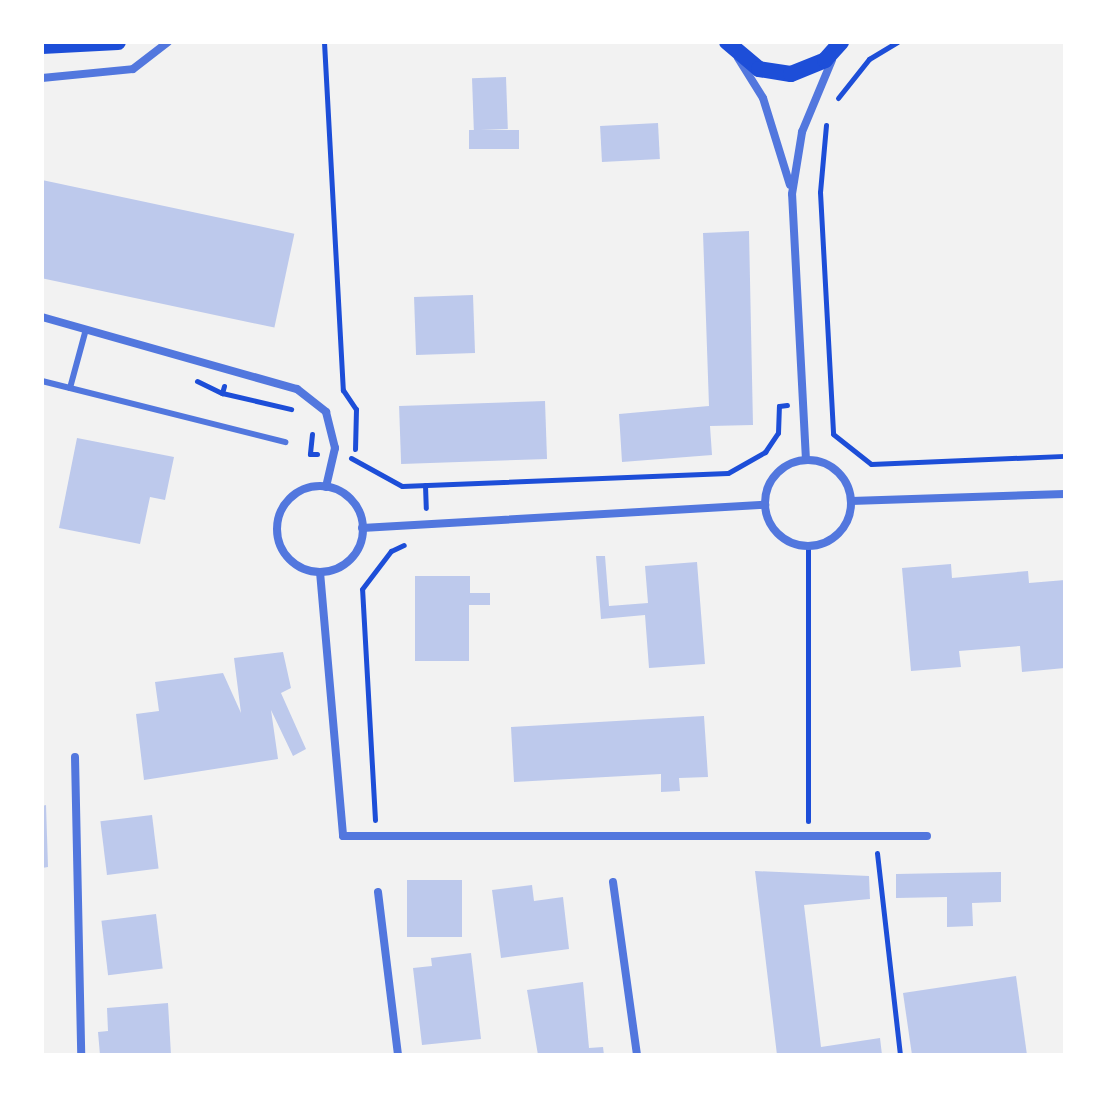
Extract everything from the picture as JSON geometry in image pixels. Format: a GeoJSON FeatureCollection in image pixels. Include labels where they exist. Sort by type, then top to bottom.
{"type":"FeatureCollection","features":[{"type":"Feature","properties":{"kind":"main road"},"geometry":{"type":"LineString","coordinates":[[52,44],[118,42]]}},
{"type":"Feature","properties":{"kind":"main road"},"geometry":{"type":"LineString","coordinates":[[712,42],[731,48],[759,69],[791,74],[825,60],[842,43]]}},
{"type":"Feature","properties":{"kind":"street"},"geometry":{"type":"LineString","coordinates":[[42,78],[133,69],[168,42]]}},
{"type":"Feature","properties":{"kind":"street"},"geometry":{"type":"LineString","coordinates":[[792,194],[811,100],[842,43]]}},
{"type":"Feature","properties":{"kind":"street"},"geometry":{"type":"LineString","coordinates":[[731,48],[763,98],[792,194],[806,460]]}},
{"type":"Feature","properties":{"kind":"street"},"geometry":{"type":"LineString","coordinates":[[42,317],[200,358],[227,371],[297,389],[326,412],[333,456],[326,487]]}},
{"type":"Feature","properties":{"kind":"street"},"geometry":{"type":"LineString","coordinates":[[806,460],[834,469],[847,485],[851,501],[840,531],[808,545],[782,537],[769,522],[765,505],[775,475],[806,460]]}},
{"type":"Feature","properties":{"kind":"street"},"geometry":{"type":"LineString","coordinates":[[326,487],[351,501],[362,528],[354,555],[339,568],[320,572],[287,557],[278,522],[291,498],[326,487]]}},
{"type":"Feature","properties":{"kind":"street"},"geometry":{"type":"LineString","coordinates":[[851,501],[1065,494]]}},
{"type":"Feature","properties":{"kind":"street"},"geometry":{"type":"LineString","coordinates":[[362,528],[765,505]]}},
{"type":"Feature","properties":{"kind":"street"},"geometry":{"type":"LineString","coordinates":[[320,572],[343,836],[927,836]]}},
{"type":"Feature","properties":{"kind":"street"},"geometry":{"type":"LineString","coordinates":[[75,757],[81,1055]]}},
{"type":"Feature","properties":{"kind":"street"},"geometry":{"type":"LineString","coordinates":[[613,882],[637,1055]]}},
{"type":"Feature","properties":{"kind":"street"},"geometry":{"type":"LineString","coordinates":[[378,892],[398,1055]]}},
{"type":"Feature","properties":{"kind":"lane"},"geometry":{"type":"LineString","coordinates":[[70,388],[86,329]]}},
{"type":"Feature","properties":{"kind":"lane"},"geometry":{"type":"LineString","coordinates":[[42,381],[285,442]]}},
{"type":"Feature","properties":{"kind":"path"},"geometry":{"type":"LineString","coordinates":[[324,42],[343,390],[356,409],[355,458]]}},
{"type":"Feature","properties":{"kind":"path"},"geometry":{"type":"LineString","coordinates":[[832,109],[869,59],[897,42]]}},
{"type":"Feature","properties":{"kind":"path"},"geometry":{"type":"LineString","coordinates":[[826,120],[820,192],[833,434],[871,464],[1065,456]]}},
{"type":"Feature","properties":{"kind":"path"},"geometry":{"type":"LineString","coordinates":[[227,371],[222,393],[302,415]]}},
{"type":"Feature","properties":{"kind":"path"},"geometry":{"type":"LineString","coordinates":[[308,425],[310,454],[355,458],[388,481],[425,485],[728,473],[765,452],[778,433],[779,406],[830,402]]}},
{"type":"Feature","properties":{"kind":"path"},"geometry":{"type":"LineString","coordinates":[[376,836],[362,589],[391,551],[428,542],[425,485]]}},
{"type":"Feature","properties":{"kind":"path"},"geometry":{"type":"LineString","coordinates":[[808,545],[808,834]]}},
{"type":"Feature","properties":{"kind":"path"},"geometry":{"type":"LineString","coordinates":[[875,835],[900,1055]]}},
{"type":"Feature","properties":{"kind":"building"},"geometry":{"type":"Polygon","coordinates":[[[506,77],[508,129],[474,130],[472,78],[506,77]]]}},
{"type":"Feature","properties":{"kind":"building"},"geometry":{"type":"Polygon","coordinates":[[[658,123],[660,159],[602,162],[600,126],[658,123]]]}},
{"type":"Feature","properties":{"kind":"building"},"geometry":{"type":"Polygon","coordinates":[[[469,130],[519,130],[519,149],[469,149],[469,130]]]}},
{"type":"Feature","properties":{"kind":"building"},"geometry":{"type":"Polygon","coordinates":[[[42,180],[294,234],[274,328],[42,278],[42,180]]]}},
{"type":"Feature","properties":{"kind":"building"},"geometry":{"type":"Polygon","coordinates":[[[749,231],[753,425],[710,426],[712,455],[622,462],[619,414],[709,406],[703,233],[749,231]]]}},
{"type":"Feature","properties":{"kind":"building"},"geometry":{"type":"Polygon","coordinates":[[[473,295],[475,353],[416,355],[414,297],[473,295]]]}},
{"type":"Feature","properties":{"kind":"building"},"geometry":{"type":"Polygon","coordinates":[[[545,401],[547,459],[401,464],[399,406],[545,401]]]}},
{"type":"Feature","properties":{"kind":"building"},"geometry":{"type":"Polygon","coordinates":[[[77,438],[174,457],[165,500],[150,497],[140,544],[59,528],[77,438]]]}},
{"type":"Feature","properties":{"kind":"building"},"geometry":{"type":"Polygon","coordinates":[[[596,556],[605,556],[609,606],[648,603],[645,566],[697,562],[705,664],[649,668],[645,615],[601,619],[596,556]]]}},
{"type":"Feature","properties":{"kind":"building"},"geometry":{"type":"Polygon","coordinates":[[[951,564],[952,578],[1028,571],[1029,583],[1065,580],[1065,668],[1022,672],[1020,646],[959,651],[961,667],[911,671],[902,568],[951,564]]]}},
{"type":"Feature","properties":{"kind":"building"},"geometry":{"type":"Polygon","coordinates":[[[415,576],[470,576],[470,593],[490,593],[490,605],[469,605],[469,661],[415,661],[415,576]]]}},
{"type":"Feature","properties":{"kind":"building"},"geometry":{"type":"Polygon","coordinates":[[[283,652],[291,688],[281,693],[306,749],[293,756],[271,710],[278,759],[144,780],[136,714],[159,711],[155,682],[223,673],[241,713],[234,658],[283,652]]]}},
{"type":"Feature","properties":{"kind":"building"},"geometry":{"type":"Polygon","coordinates":[[[704,716],[708,777],[679,778],[680,791],[661,792],[661,774],[514,782],[511,727],[704,716]]]}},
{"type":"Feature","properties":{"kind":"building"},"geometry":{"type":"Polygon","coordinates":[[[46,805],[48,867],[42,868],[42,806],[46,805]]]}},
{"type":"Feature","properties":{"kind":"building"},"geometry":{"type":"Polygon","coordinates":[[[152,815],[159,869],[107,875],[100,821],[152,815]]]}},
{"type":"Feature","properties":{"kind":"building"},"geometry":{"type":"Polygon","coordinates":[[[755,871],[869,876],[870,899],[804,905],[821,1047],[880,1038],[882,1055],[777,1055],[755,871]]]}},
{"type":"Feature","properties":{"kind":"building"},"geometry":{"type":"Polygon","coordinates":[[[1001,872],[1001,902],[972,903],[973,926],[947,927],[947,897],[896,898],[896,874],[1001,872]]]}},
{"type":"Feature","properties":{"kind":"building"},"geometry":{"type":"Polygon","coordinates":[[[407,880],[462,880],[462,937],[407,937],[407,880]]]}},
{"type":"Feature","properties":{"kind":"building"},"geometry":{"type":"Polygon","coordinates":[[[532,885],[534,901],[563,897],[569,949],[501,958],[492,890],[532,885]]]}},
{"type":"Feature","properties":{"kind":"building"},"geometry":{"type":"Polygon","coordinates":[[[156,914],[163,969],[108,975],[101,921],[156,914]]]}},
{"type":"Feature","properties":{"kind":"building"},"geometry":{"type":"Polygon","coordinates":[[[471,953],[481,1039],[422,1045],[413,968],[432,966],[431,958],[471,953]]]}},
{"type":"Feature","properties":{"kind":"building"},"geometry":{"type":"Polygon","coordinates":[[[1016,976],[1027,1055],[912,1055],[903,993],[1016,976]]]}},
{"type":"Feature","properties":{"kind":"building"},"geometry":{"type":"Polygon","coordinates":[[[583,982],[589,1048],[603,1047],[604,1055],[538,1055],[527,990],[583,982]]]}},
{"type":"Feature","properties":{"kind":"building"},"geometry":{"type":"Polygon","coordinates":[[[168,1003],[171,1055],[100,1055],[98,1032],[108,1031],[107,1008],[168,1003]]]}}]}
